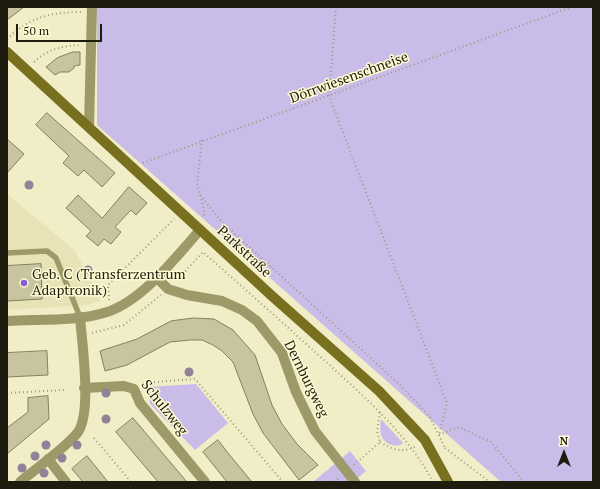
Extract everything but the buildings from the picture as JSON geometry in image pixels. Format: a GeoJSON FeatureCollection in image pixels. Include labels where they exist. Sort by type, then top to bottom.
{"type":"FeatureCollection","features":[{"type":"Feature","properties":{"kind":"street"},"geometry":{"type":"LineString","coordinates":[[89,127],[92,9]]}},
{"type":"Feature","properties":{"kind":"street","name":"Parkstraße"},"geometry":{"type":"LineString","coordinates":[[7,52],[198,229],[379,391],[425,440],[448,482]]}},
{"type":"Feature","properties":{"kind":"street"},"geometry":{"type":"LineString","coordinates":[[7,320],[80,317],[99,314],[118,307],[156,277],[198,229]]}},
{"type":"Feature","properties":{"kind":"street","name":"Dernburgweg"},"geometry":{"type":"LineString","coordinates":[[156,277],[168,289],[187,295],[222,301],[242,310],[257,321],[282,353],[296,392],[315,431],[355,482]]}},
{"type":"Feature","properties":{"kind":"street"},"geometry":{"type":"LineString","coordinates":[[20,482],[72,439],[81,427],[85,410],[80,317]]}},
{"type":"Feature","properties":{"kind":"street","name":"Schulzweg"},"geometry":{"type":"LineString","coordinates":[[84,388],[124,386],[134,389],[140,403],[205,482]]}},
{"type":"Feature","properties":{"kind":"street"},"geometry":{"type":"LineString","coordinates":[[48,459],[66,482]]}},
{"type":"Feature","properties":{"kind":"lane"},"geometry":{"type":"LineString","coordinates":[[7,253],[47,251],[56,258],[80,317]]}},
{"type":"Feature","properties":{"kind":"path"},"geometry":{"type":"LineString","coordinates":[[336,7],[328,96],[447,404],[439,435]]}},
{"type":"Feature","properties":{"kind":"path","name":"Dörrwiesenschneise"},"geometry":{"type":"LineString","coordinates":[[132,167],[202,140],[328,96],[572,7]]}},
{"type":"Feature","properties":{"kind":"path"},"geometry":{"type":"LineString","coordinates":[[7,39],[18,28],[42,17],[57,12],[92,9]]}},
{"type":"Feature","properties":{"kind":"path"},"geometry":{"type":"LineString","coordinates":[[26,70],[41,56],[55,48],[91,45]]}},
{"type":"Feature","properties":{"kind":"path"},"geometry":{"type":"LineString","coordinates":[[198,229],[205,214],[197,183],[202,140]]}},
{"type":"Feature","properties":{"kind":"path"},"geometry":{"type":"LineString","coordinates":[[200,195],[221,221],[400,386],[430,417],[445,448],[490,482]]}},
{"type":"Feature","properties":{"kind":"path"},"geometry":{"type":"LineString","coordinates":[[109,303],[108,285],[181,212]]}},
{"type":"Feature","properties":{"kind":"path"},"geometry":{"type":"LineString","coordinates":[[134,389],[138,384],[195,379],[283,482]]}},
{"type":"Feature","properties":{"kind":"path"},"geometry":{"type":"LineString","coordinates":[[7,393],[64,390]]}},
{"type":"Feature","properties":{"kind":"path"},"geometry":{"type":"LineString","coordinates":[[380,412],[377,426],[380,442]]}},
{"type":"Feature","properties":{"kind":"path"},"geometry":{"type":"LineString","coordinates":[[425,440],[459,427],[491,442],[524,482]]}},
{"type":"Feature","properties":{"kind":"path"},"geometry":{"type":"LineString","coordinates":[[94,438],[131,482]]}},
{"type":"Feature","properties":{"kind":"path"},"geometry":{"type":"LineString","coordinates":[[347,472],[380,442]]}},
{"type":"Feature","properties":{"kind":"path"},"geometry":{"type":"LineString","coordinates":[[380,442],[398,450],[412,449]]}},
{"type":"Feature","properties":{"kind":"shaded area"},"geometry":{"type":"Polygon","coordinates":[[[97,7],[593,7],[593,482],[501,482],[97,125],[97,7]]]}},
{"type":"Feature","properties":{"kind":"shaded area"},"geometry":{"type":"Polygon","coordinates":[[[7,194],[74,250],[98,292],[100,301],[87,305],[7,310],[7,194]]]}},
{"type":"Feature","properties":{"kind":"shaded area"},"geometry":{"type":"Polygon","coordinates":[[[196,384],[228,423],[195,450],[150,404],[148,387],[196,384]]]}},
{"type":"Feature","properties":{"kind":"shaded area"},"geometry":{"type":"Polygon","coordinates":[[[381,419],[403,443],[397,446],[390,445],[385,441],[381,435],[381,419]]]}},
{"type":"Feature","properties":{"kind":"shaded area"},"geometry":{"type":"Polygon","coordinates":[[[350,451],[366,471],[353,482],[313,482],[350,451]]]}},
{"type":"Feature","properties":{"kind":"place","name":"Geb. C (Transferzentrum Adaptronik)"},"geometry":{"type":"Point","coordinates":[24,283]}}]}
